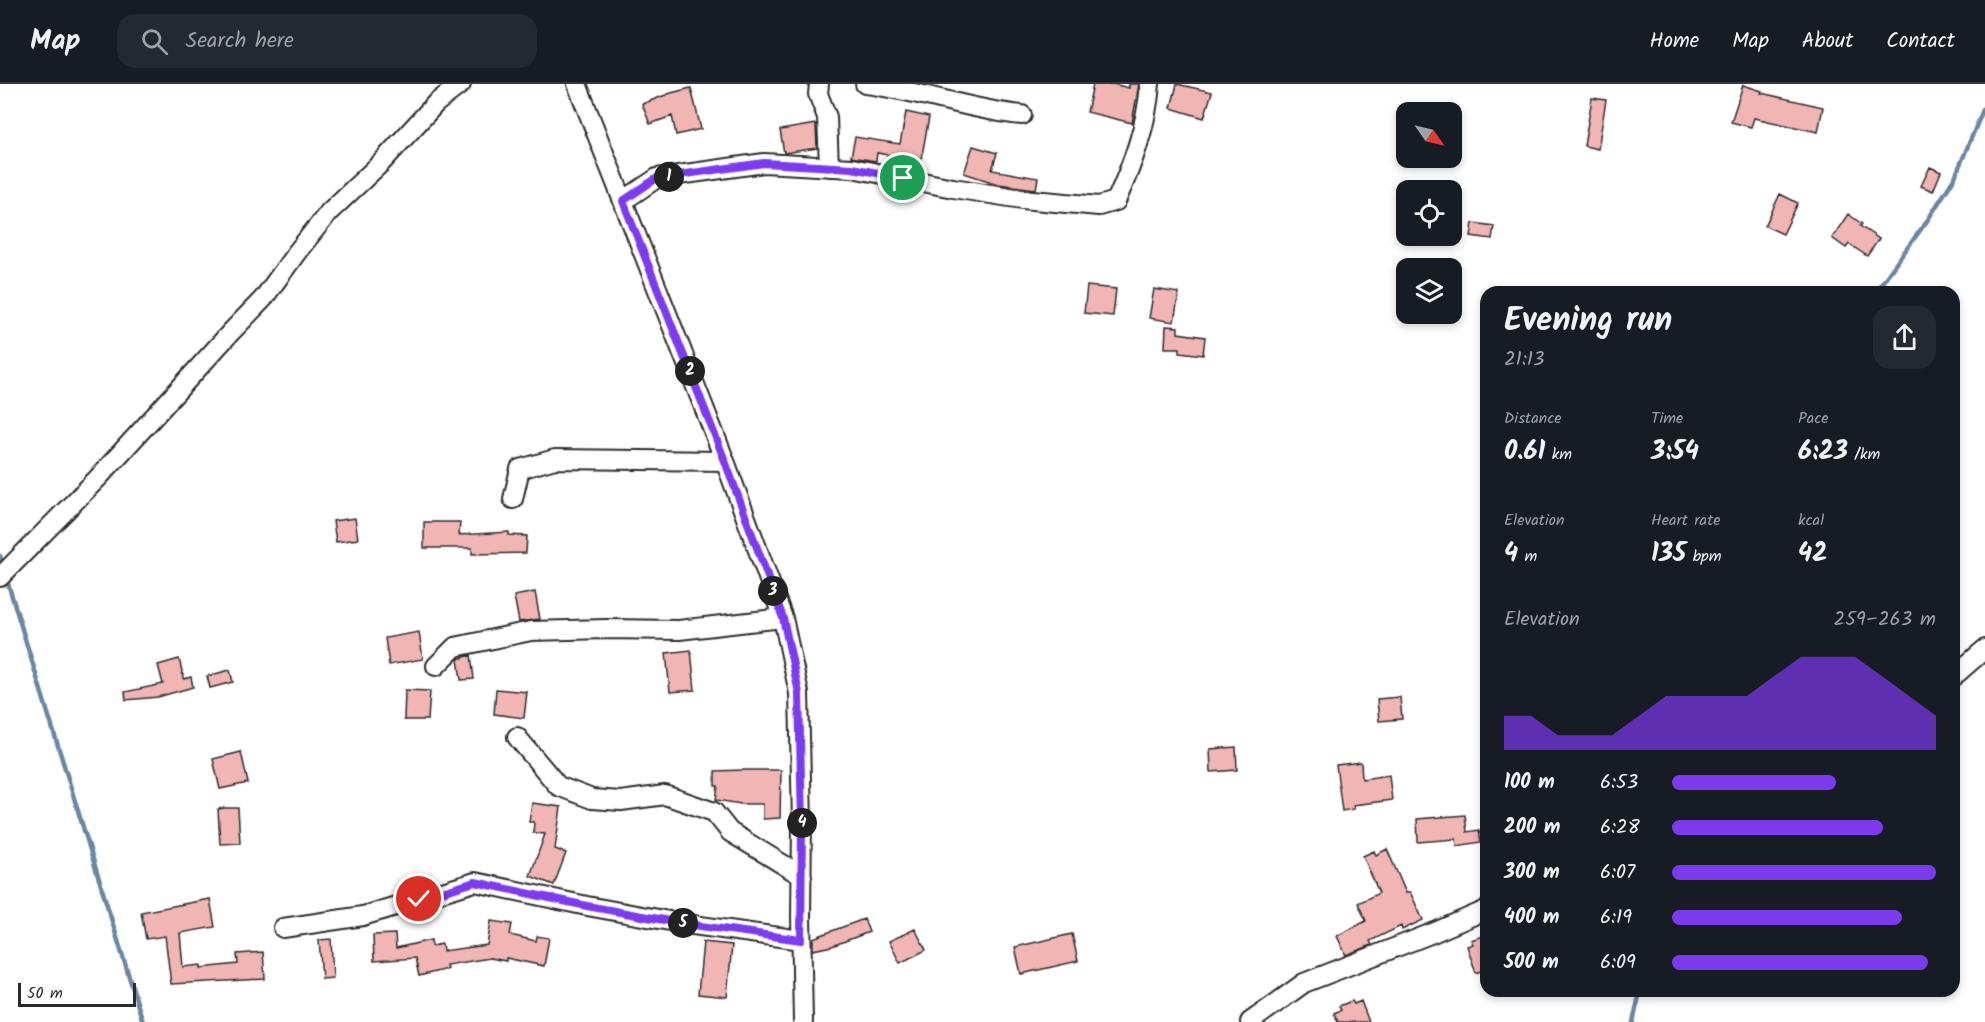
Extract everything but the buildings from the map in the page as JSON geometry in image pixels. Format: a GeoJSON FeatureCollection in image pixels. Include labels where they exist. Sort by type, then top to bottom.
{"type":"FeatureCollection","features":[{"type":"Feature","properties":{"kind":"street"},"geometry":{"type":"LineString","coordinates":[[0,577],[98,478],[263,299],[329,212],[382,162],[436,103],[461,84]]}},
{"type":"Feature","properties":{"kind":"street"},"geometry":{"type":"LineString","coordinates":[[577,84],[725,461],[783,618],[799,693],[803,1022]]}},
{"type":"Feature","properties":{"kind":"street"},"geometry":{"type":"LineString","coordinates":[[819,84],[818,94],[827,117],[829,166]]}},
{"type":"Feature","properties":{"kind":"street"},"geometry":{"type":"LineString","coordinates":[[866,84],[936,97],[997,112],[1022,115]]}},
{"type":"Feature","properties":{"kind":"street"},"geometry":{"type":"LineString","coordinates":[[623,201],[657,178],[764,163],[852,168],[953,188],[1099,207],[1116,201],[1132,165],[1148,107],[1150,84]]}},
{"type":"Feature","properties":{"kind":"street"},"geometry":{"type":"LineString","coordinates":[[513,499],[520,469],[555,459],[725,461]]}},
{"type":"Feature","properties":{"kind":"street"},"geometry":{"type":"LineString","coordinates":[[436,666],[455,647],[531,631],[679,630],[783,618]]}},
{"type":"Feature","properties":{"kind":"street"},"geometry":{"type":"LineString","coordinates":[[1960,671],[1985,649]]}},
{"type":"Feature","properties":{"kind":"street"},"geometry":{"type":"LineString","coordinates":[[517,737],[558,786],[592,799],[621,801],[665,795],[714,813],[730,832],[802,876]]}},
{"type":"Feature","properties":{"kind":"street"},"geometry":{"type":"LineString","coordinates":[[283,927],[363,916],[475,882],[675,922],[801,940]]}},
{"type":"Feature","properties":{"kind":"street"},"geometry":{"type":"LineString","coordinates":[[1250,1022],[1304,983],[1480,913]]}},
{"type":"Feature","properties":{"kind":"waterway"},"geometry":{"type":"LineString","coordinates":[[1879,286],[1927,221],[1955,177],[1985,105]]}},
{"type":"Feature","properties":{"kind":"waterway"},"geometry":{"type":"LineString","coordinates":[[0,556],[3,566]]}},
{"type":"Feature","properties":{"kind":"waterway"},"geometry":{"type":"LineString","coordinates":[[6,577],[143,1022]]}},
{"type":"Feature","properties":{"kind":"waterway"},"geometry":{"type":"LineString","coordinates":[[1633,1022],[1639,997]]}},
{"type":"Feature","properties":{"kind":"route"},"geometry":{"type":"LineString","coordinates":[[419,899],[475,882],[686,924],[801,940],[802,823],[799,693],[783,618],[725,461],[623,201],[657,178],[764,163],[852,168],[903,178]]}}]}
